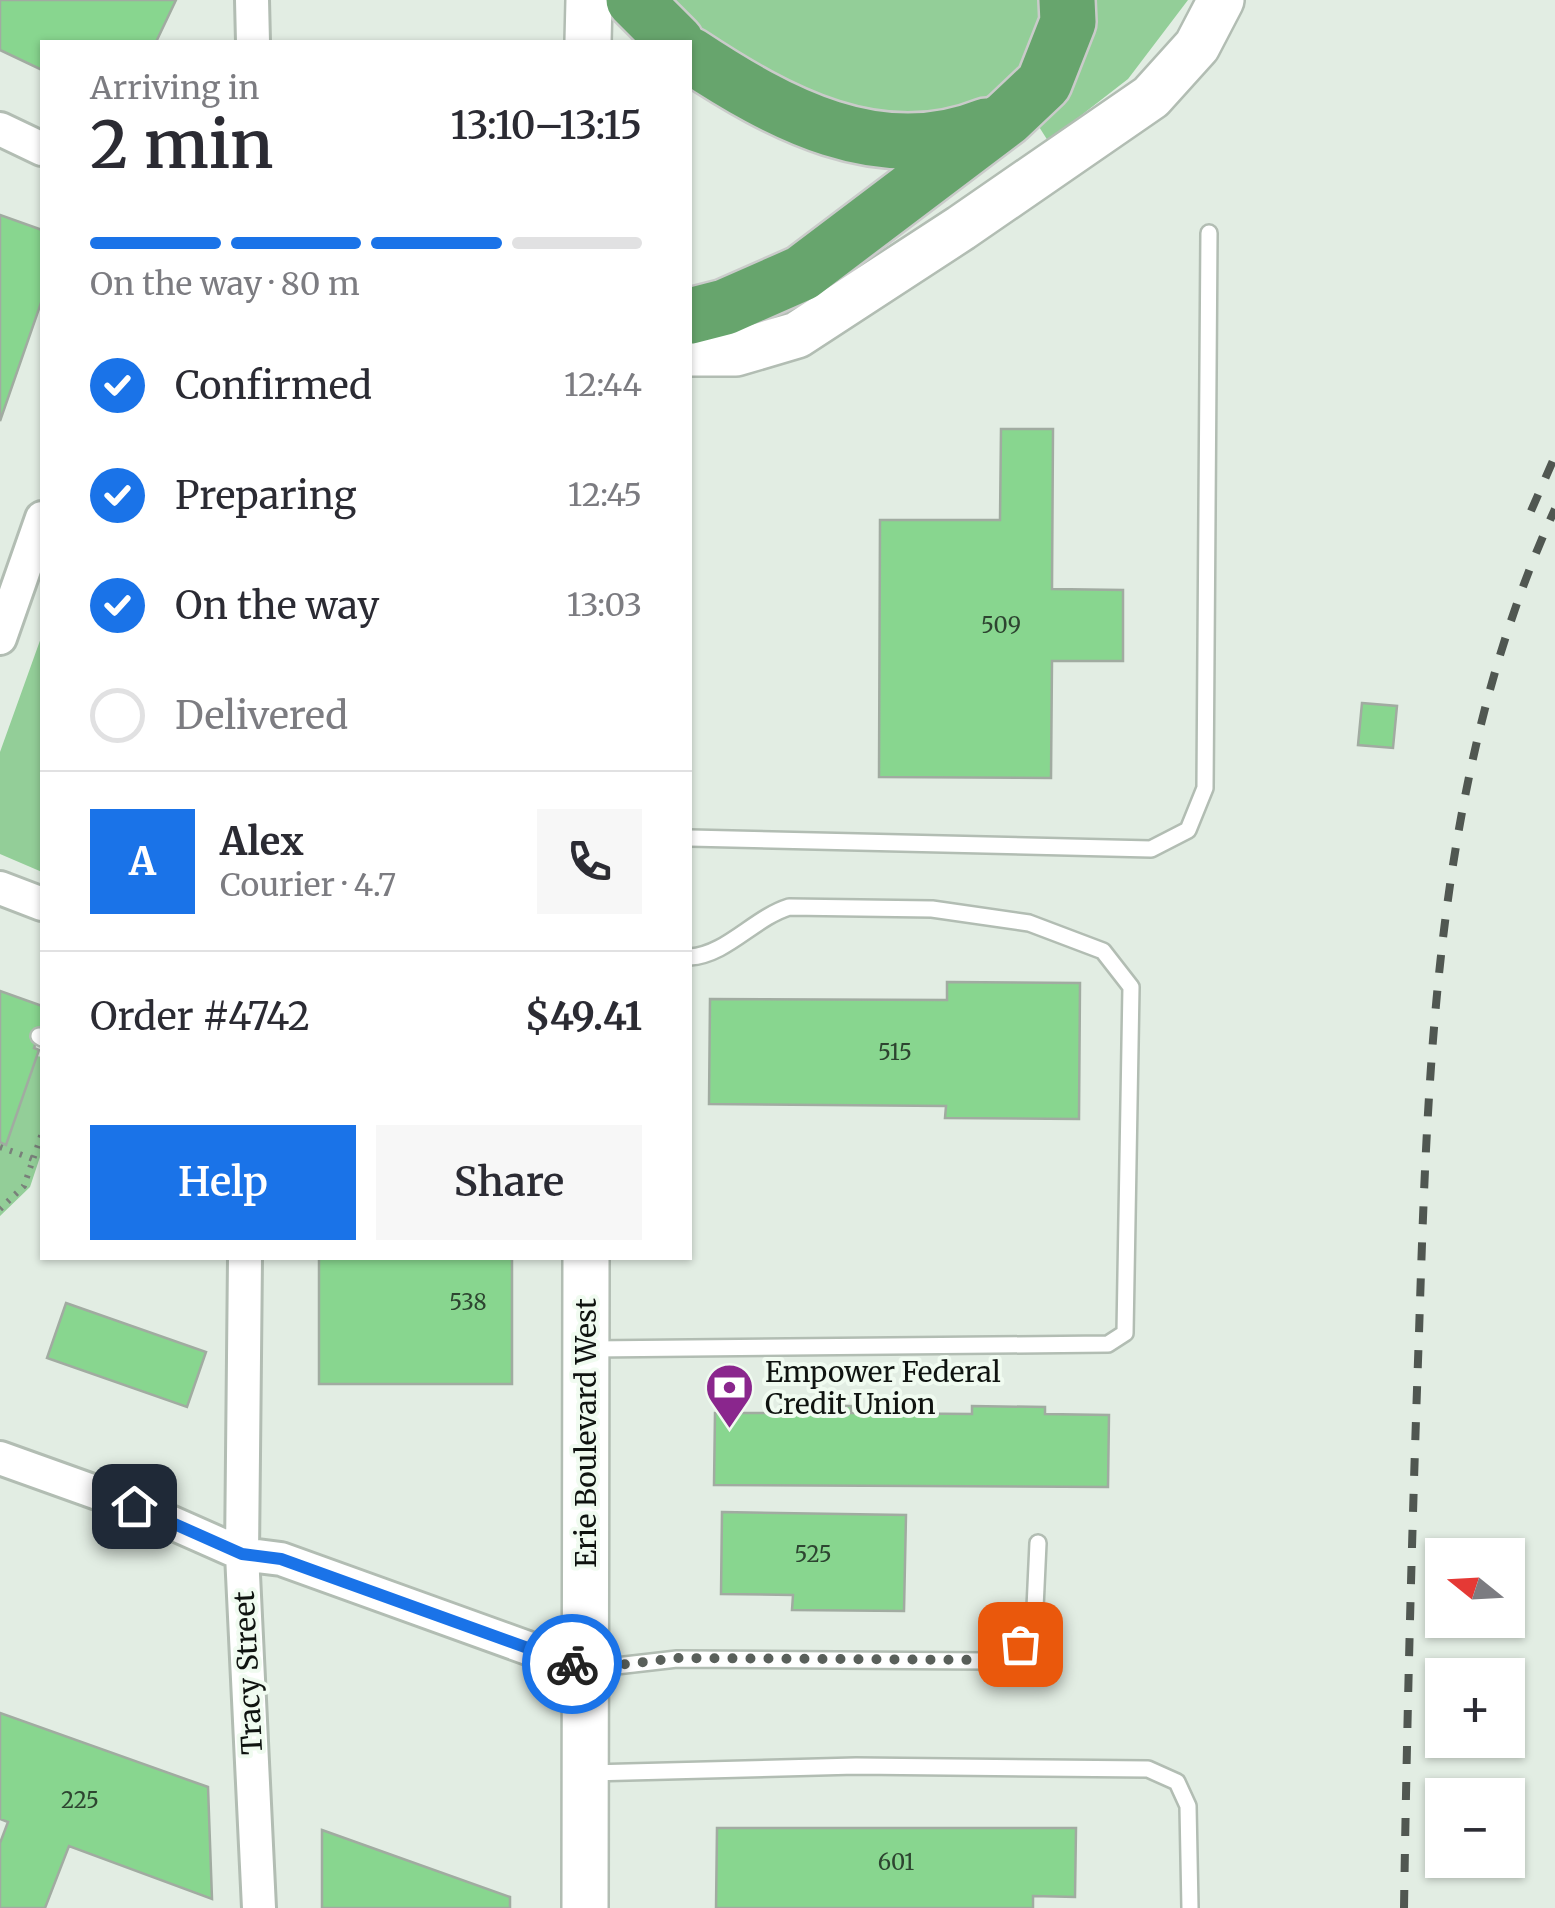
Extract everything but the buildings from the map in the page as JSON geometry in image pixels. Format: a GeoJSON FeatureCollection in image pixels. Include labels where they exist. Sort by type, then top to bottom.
{"type":"FeatureCollection","features":[{"type":"Feature","properties":{"kind":"highway"},"geometry":{"type":"LineString","coordinates":[[634,0],[674,40]]}},
{"type":"Feature","properties":{"kind":"highway"},"geometry":{"type":"LineString","coordinates":[[692,315],[802,273],[1007,118],[1044,83],[1068,22],[1067,0]]}},
{"type":"Feature","properties":{"kind":"highway"},"geometry":{"type":"LineString","coordinates":[[692,56],[762,102],[834,130],[902,143],[958,137],[1007,118]]}},
{"type":"Feature","properties":{"kind":"main road"},"geometry":{"type":"LineString","coordinates":[[588,0],[588,40]]}},
{"type":"Feature","properties":{"kind":"main road"},"geometry":{"type":"LineString","coordinates":[[692,354],[736,352],[797,335],[960,228],[1152,97],[1197,46],[1222,0]]}},
{"type":"Feature","properties":{"kind":"main road","name":"Erie Boulevard West"},"geometry":{"type":"LineString","coordinates":[[585,1908],[586,1260]]}},
{"type":"Feature","properties":{"kind":"street"},"geometry":{"type":"LineString","coordinates":[[252,0],[253,40]]}},
{"type":"Feature","properties":{"kind":"street"},"geometry":{"type":"LineString","coordinates":[[0,129],[40,147]]}},
{"type":"Feature","properties":{"kind":"street"},"geometry":{"type":"LineString","coordinates":[[0,638],[40,524]]}},
{"type":"Feature","properties":{"kind":"street"},"geometry":{"type":"LineString","coordinates":[[0,888],[40,903]]}},
{"type":"Feature","properties":{"kind":"street","name":"Tracy Street"},"geometry":{"type":"LineString","coordinates":[[246,1260],[242,1554],[258,1908]]}},
{"type":"Feature","properties":{"kind":"street"},"geometry":{"type":"LineString","coordinates":[[0,1458],[134,1506],[242,1554],[281,1559],[586,1669]]}},
{"type":"Feature","properties":{"kind":"lane"},"geometry":{"type":"LineString","coordinates":[[692,838],[1151,848],[1188,830],[1205,788],[1209,233]]}},
{"type":"Feature","properties":{"kind":"lane"},"geometry":{"type":"LineString","coordinates":[[586,1349],[1108,1344],[1125,1332],[1131,986],[1103,951],[1029,923],[932,909],[789,908],[767,914],[707,956],[692,956]]}},
{"type":"Feature","properties":{"kind":"lane"},"geometry":{"type":"LineString","coordinates":[[586,1669],[677,1658],[988,1660],[1020,1644],[1035,1608],[1038,1544]]}},
{"type":"Feature","properties":{"kind":"lane"},"geometry":{"type":"LineString","coordinates":[[586,1773],[856,1766],[1148,1770],[1178,1782],[1188,1806],[1190,1908]]}},
{"type":"Feature","properties":{"kind":"path"},"geometry":{"type":"LineString","coordinates":[[0,1209],[24,1186],[40,1139]]}},
{"type":"Feature","properties":{"kind":"path"},"geometry":{"type":"LineString","coordinates":[[0,1147],[33,1159]]}},
{"type":"Feature","properties":{"kind":"green space"},"geometry":{"type":"Polygon","coordinates":[[[662,0],[1047,0],[1022,80],[984,113],[926,126],[748,78],[662,0]]]}},
{"type":"Feature","properties":{"kind":"green space"},"geometry":{"type":"Polygon","coordinates":[[[1084,0],[1188,0],[1128,79],[1048,141],[1036,122],[1084,0]]]}},
{"type":"Feature","properties":{"kind":"green space"},"geometry":{"type":"Polygon","coordinates":[[[40,641],[40,871],[0,854],[0,752],[40,641]]]}},
{"type":"Feature","properties":{"kind":"green space"},"geometry":{"type":"Polygon","coordinates":[[[37,1056],[40,1057],[40,1157],[30,1187],[0,1216],[0,1142],[6,1144],[37,1056]]]}},
{"type":"Feature","properties":{"kind":"railway"},"geometry":{"type":"LineString","coordinates":[[1531,511],[1555,456]]}},
{"type":"Feature","properties":{"kind":"railway"},"geometry":{"type":"LineString","coordinates":[[1404,1908],[1427,1123],[1446,913],[1462,810],[1485,708],[1516,607],[1555,509]]}},
{"type":"Feature","properties":{"kind":"way so far"},"geometry":{"type":"LineString","coordinates":[[572,1664],[586,1669],[677,1658],[988,1660],[1020,1644]]}},
{"type":"Feature","properties":{"kind":"place","name":"Empower Federal Credit Union"},"geometry":{"type":"Point","coordinates":[730,1430]}},
{"type":"Feature","properties":{"kind":"route"},"geometry":{"type":"LineString","coordinates":[[134,1506],[242,1554],[281,1559],[572,1664]]}}]}
